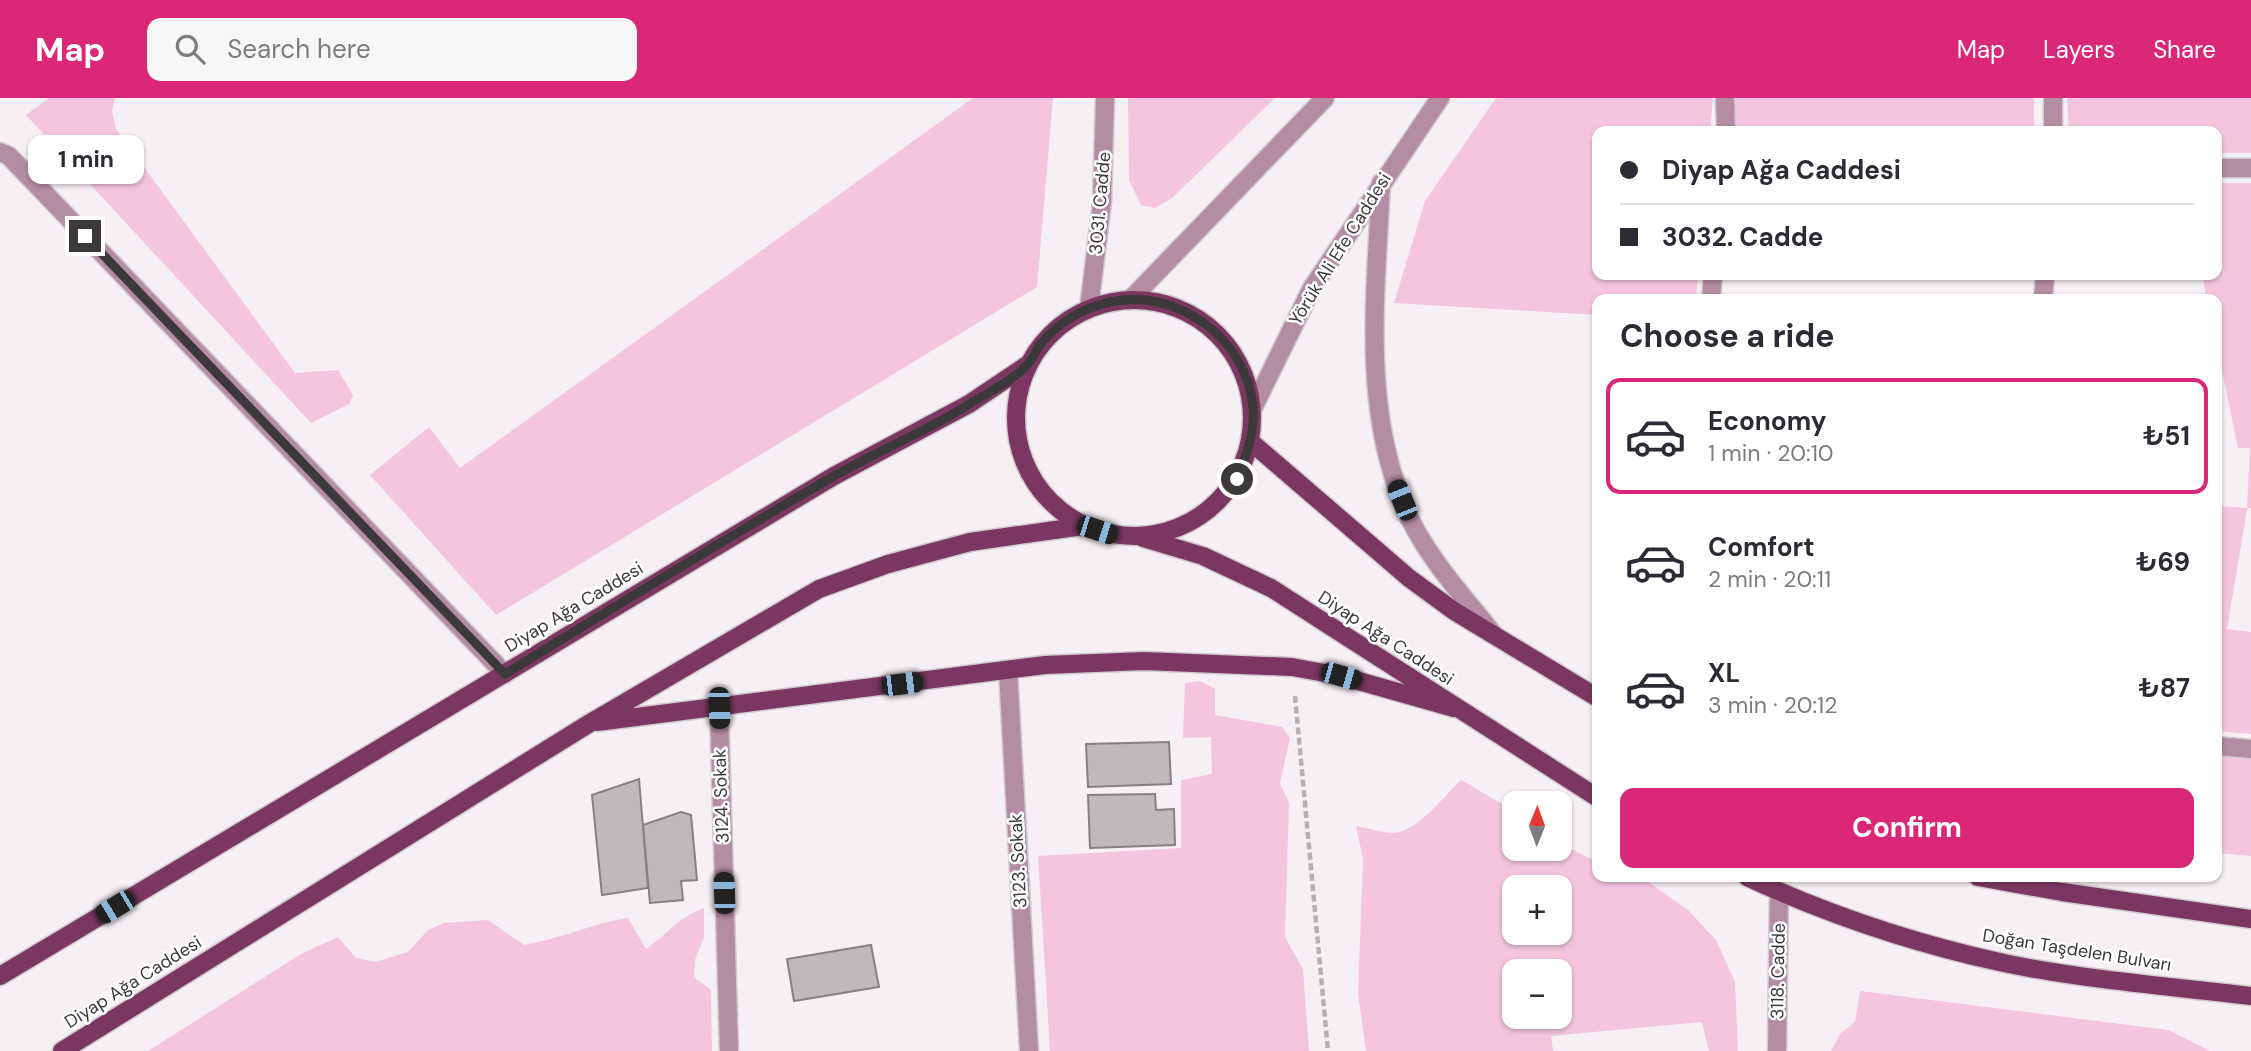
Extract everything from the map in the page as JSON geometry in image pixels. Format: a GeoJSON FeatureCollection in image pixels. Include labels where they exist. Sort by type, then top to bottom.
{"type":"FeatureCollection","features":[{"type":"Feature","properties":{"kind":"main road","name":"Diyap Ağa Caddesi"},"geometry":{"type":"LineString","coordinates":[[0,976],[834,476],[969,404],[1027,365],[1053,331],[1089,308],[1131,299],[1166,303],[1199,318],[1226,342],[1245,373],[1253,408],[1251,442],[1237,479],[1212,509],[1178,528],[1140,537]]}},
{"type":"Feature","properties":{"kind":"main road","name":"Diyap Ağa Caddesi"},"geometry":{"type":"LineString","coordinates":[[1027,365],[1017,395],[1015,427],[1022,457],[1036,485],[1057,509],[1083,526],[1111,535],[1140,537],[1203,556],[1271,588],[1592,794]]}},
{"type":"Feature","properties":{"kind":"main road"},"geometry":{"type":"LineString","coordinates":[[1251,442],[1409,579],[1496,637],[1592,694]]}},
{"type":"Feature","properties":{"kind":"main road","name":"Diyap Ağa Caddesi"},"geometry":{"type":"LineString","coordinates":[[62,1051],[590,723],[819,589],[888,564],[970,542],[1008,534],[1083,526]]}},
{"type":"Feature","properties":{"kind":"main road"},"geometry":{"type":"LineString","coordinates":[[590,723],[1007,670],[1144,661],[1292,667],[1341,676],[1454,708]]}},
{"type":"Feature","properties":{"kind":"main road"},"geometry":{"type":"LineString","coordinates":[[1758,882],[1779,892]]}},
{"type":"Feature","properties":{"kind":"main road"},"geometry":{"type":"LineString","coordinates":[[2019,882],[2251,919]]}},
{"type":"Feature","properties":{"kind":"main road","name":"Doğan Taşdelen Bulvarı"},"geometry":{"type":"LineString","coordinates":[[1779,892],[1927,944],[2005,963],[2251,996]]}},
{"type":"Feature","properties":{"kind":"street","name":"3031. Cadde"},"geometry":{"type":"LineString","coordinates":[[1089,308],[1102,202],[1105,98]]}},
{"type":"Feature","properties":{"kind":"street"},"geometry":{"type":"LineString","coordinates":[[1131,299],[1325,98]]}},
{"type":"Feature","properties":{"kind":"street","name":"Yörük Ali Efe Caddesi"},"geometry":{"type":"LineString","coordinates":[[1253,408],[1312,288],[1440,98]]}},
{"type":"Feature","properties":{"kind":"street"},"geometry":{"type":"LineString","coordinates":[[1725,98],[1726,126]]}},
{"type":"Feature","properties":{"kind":"street"},"geometry":{"type":"LineString","coordinates":[[2053,98],[2053,126]]}},
{"type":"Feature","properties":{"kind":"street"},"geometry":{"type":"LineString","coordinates":[[0,152],[9,156],[505,674]]}},
{"type":"Feature","properties":{"kind":"street"},"geometry":{"type":"LineString","coordinates":[[2222,168],[2251,168]]}},
{"type":"Feature","properties":{"kind":"street"},"geometry":{"type":"LineString","coordinates":[[1381,183],[1375,337],[1376,378],[1386,449],[1410,519],[1427,549],[1496,637]]}},
{"type":"Feature","properties":{"kind":"street","name":"3123. Sokak"},"geometry":{"type":"LineString","coordinates":[[1007,670],[1029,1051]]}},
{"type":"Feature","properties":{"kind":"street","name":"3124. Sokak"},"geometry":{"type":"LineString","coordinates":[[719,708],[729,1051]]}},
{"type":"Feature","properties":{"kind":"street"},"geometry":{"type":"LineString","coordinates":[[2222,746],[2251,749]]}},
{"type":"Feature","properties":{"kind":"street","name":"3118. Cadde"},"geometry":{"type":"LineString","coordinates":[[1777,1051],[1779,892]]}},
{"type":"Feature","properties":{"kind":"path"},"geometry":{"type":"LineString","coordinates":[[1292,667],[1328,1051]]}},
{"type":"Feature","properties":{"kind":"shaded area"},"geometry":{"type":"Polygon","coordinates":[[[49,98],[115,98],[112,111],[116,129],[295,373],[338,370],[353,395],[349,404],[311,423],[26,115],[49,98]]]}},
{"type":"Feature","properties":{"kind":"shaded area"},"geometry":{"type":"Polygon","coordinates":[[[973,98],[1053,98],[1037,287],[496,615],[370,475],[429,427],[460,468],[973,98]]]}},
{"type":"Feature","properties":{"kind":"shaded area"},"geometry":{"type":"Polygon","coordinates":[[[1128,98],[1275,98],[1172,198],[1155,208],[1141,205],[1129,180],[1128,98]]]}},
{"type":"Feature","properties":{"kind":"shaded area"},"geometry":{"type":"Polygon","coordinates":[[[1496,98],[1713,98],[1710,126],[1592,126],[1592,280],[1698,280],[1696,294],[1592,294],[1592,315],[1394,303],[1425,201],[1496,98]]]}},
{"type":"Feature","properties":{"kind":"shaded area"},"geometry":{"type":"Polygon","coordinates":[[[1729,98],[2034,98],[2034,126],[1728,126],[1729,98]]]}},
{"type":"Feature","properties":{"kind":"shaded area"},"geometry":{"type":"Polygon","coordinates":[[[2067,98],[2251,98],[2251,153],[2222,153],[2222,126],[2069,126],[2067,98]]]}},
{"type":"Feature","properties":{"kind":"shaded area"},"geometry":{"type":"Polygon","coordinates":[[[2222,183],[2251,183],[2251,508],[2247,509],[2227,629],[2251,632],[2251,734],[2222,731],[2222,506],[2247,508],[2250,448],[2238,448],[2222,371],[2222,294],[2206,294],[2203,280],[2222,280],[2222,183]]]}},
{"type":"Feature","properties":{"kind":"shaded area"},"geometry":{"type":"Polygon","coordinates":[[[1200,681],[1215,689],[1215,715],[1282,727],[1290,738],[1280,783],[1289,803],[1285,937],[1303,969],[1309,1051],[1050,1051],[1038,856],[1181,848],[1181,780],[1212,774],[1211,737],[1183,738],[1185,683],[1200,681]]]}},
{"type":"Feature","properties":{"kind":"shaded area"},"geometry":{"type":"Polygon","coordinates":[[[2222,756],[2251,759],[2251,856],[2222,853],[2222,756]]]}},
{"type":"Feature","properties":{"kind":"shaded area"},"geometry":{"type":"Polygon","coordinates":[[[1461,780],[1502,804],[1502,861],[1572,861],[1572,849],[1592,860],[1592,882],[1648,882],[1688,910],[1716,940],[1735,982],[1738,1051],[1709,1051],[1702,1022],[1551,1036],[1553,1051],[1366,1051],[1358,993],[1363,859],[1356,826],[1394,833],[1403,831],[1421,820],[1461,780]]]}},
{"type":"Feature","properties":{"kind":"shaded area"},"geometry":{"type":"Polygon","coordinates":[[[704,908],[704,937],[695,960],[694,977],[711,990],[712,1051],[148,1051],[301,954],[338,937],[356,958],[375,962],[408,952],[428,930],[444,923],[488,920],[524,945],[628,918],[646,949],[680,921],[704,908]]]}},
{"type":"Feature","properties":{"kind":"shaded area"},"geometry":{"type":"Polygon","coordinates":[[[1860,991],[2168,1030],[2210,1051],[1831,1051],[1841,1033],[1855,1022],[1860,991]]]}},
{"type":"Feature","properties":{"kind":"building"},"geometry":{"type":"Polygon","coordinates":[[[1169,742],[1171,784],[1088,787],[1086,744],[1169,742]]]}},
{"type":"Feature","properties":{"kind":"building"},"geometry":{"type":"Polygon","coordinates":[[[639,779],[648,888],[602,895],[592,795],[639,779]]]}},
{"type":"Feature","properties":{"kind":"building"},"geometry":{"type":"Polygon","coordinates":[[[1155,794],[1156,810],[1174,809],[1175,845],[1090,848],[1088,795],[1155,794]]]}},
{"type":"Feature","properties":{"kind":"building"},"geometry":{"type":"Polygon","coordinates":[[[681,812],[691,815],[697,880],[681,881],[683,900],[650,903],[643,825],[681,812]]]}},
{"type":"Feature","properties":{"kind":"building"},"geometry":{"type":"Polygon","coordinates":[[[871,945],[879,987],[794,1001],[787,959],[871,945]]]}},
{"type":"Feature","properties":{"kind":"route"},"geometry":{"type":"LineString","coordinates":[[85,236],[505,674],[834,476],[969,404],[1027,365],[1038,347],[1070,318],[1089,308],[1110,302],[1131,299],[1166,303],[1199,318],[1226,342],[1245,373],[1253,408],[1251,442],[1237,479]]}}]}
